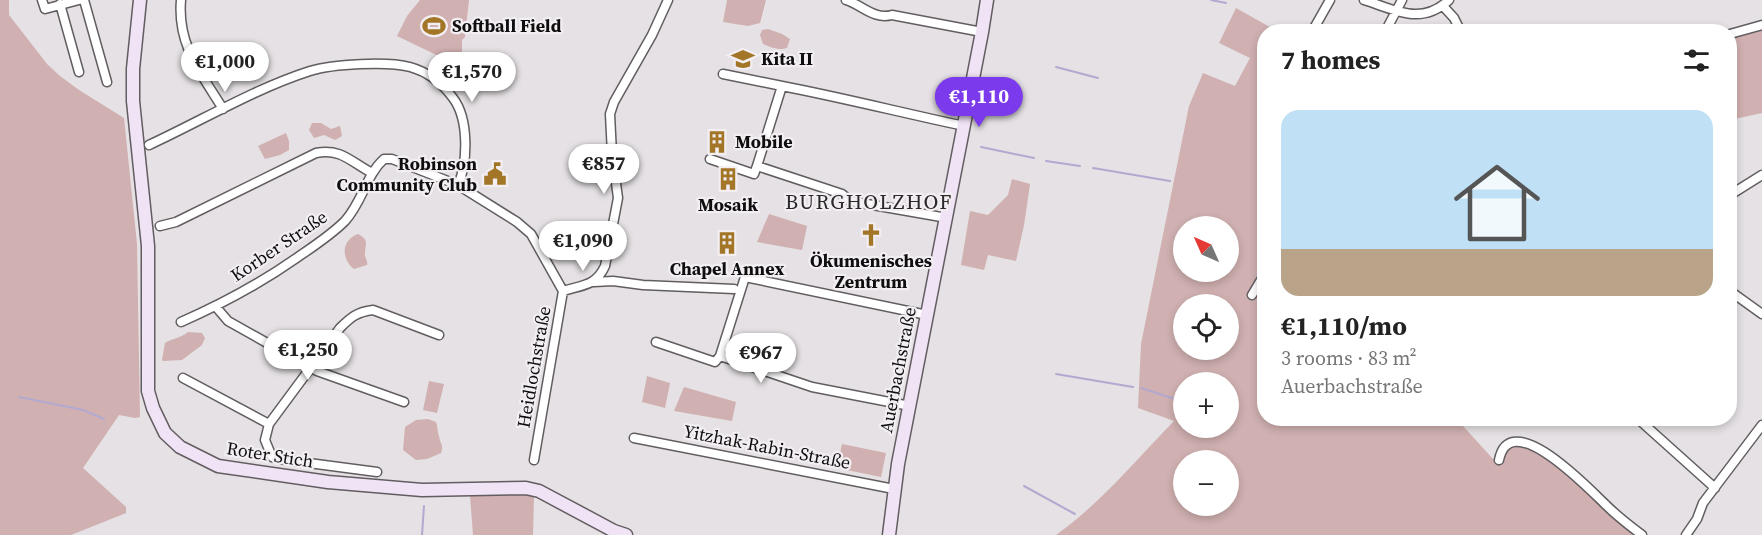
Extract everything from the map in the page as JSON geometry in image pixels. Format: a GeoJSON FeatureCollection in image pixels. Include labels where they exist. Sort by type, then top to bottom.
{"type":"FeatureCollection","features":[{"type":"Feature","properties":{"kind":"street"},"geometry":{"type":"LineString","coordinates":[[42,0],[45,9],[78,0]]}},
{"type":"Feature","properties":{"kind":"street"},"geometry":{"type":"LineString","coordinates":[[84,0],[107,82]]}},
{"type":"Feature","properties":{"kind":"street","name":"Roter Stich"},"geometry":{"type":"LineString","coordinates":[[140,0],[133,69],[133,101],[148,246],[148,391],[165,433],[180,447],[218,466],[328,482],[422,489],[526,488],[539,491],[614,531],[626,535]]}},
{"type":"Feature","properties":{"kind":"street"},"geometry":{"type":"LineString","coordinates":[[181,0],[180,24],[186,46],[223,109]]}},
{"type":"Feature","properties":{"kind":"street"},"geometry":{"type":"LineString","coordinates":[[594,282],[605,266],[618,198],[612,154],[610,114],[614,102],[652,35],[668,0]]}},
{"type":"Feature","properties":{"kind":"street"},"geometry":{"type":"LineString","coordinates":[[846,0],[871,14],[885,18],[892,15],[982,32]]}},
{"type":"Feature","properties":{"kind":"street","name":"Auerbachstraße"},"geometry":{"type":"LineString","coordinates":[[889,535],[894,489],[987,0]]}},
{"type":"Feature","properties":{"kind":"street"},"geometry":{"type":"LineString","coordinates":[[1316,24],[1330,0]]}},
{"type":"Feature","properties":{"kind":"street"},"geometry":{"type":"LineString","coordinates":[[1364,0],[1411,15],[1424,14],[1446,3],[1457,24]]}},
{"type":"Feature","properties":{"kind":"street"},"geometry":{"type":"LineString","coordinates":[[1389,24],[1402,0]]}},
{"type":"Feature","properties":{"kind":"street"},"geometry":{"type":"LineString","coordinates":[[65,2],[79,72]]}},
{"type":"Feature","properties":{"kind":"street"},"geometry":{"type":"LineString","coordinates":[[1737,32],[1762,25]]}},
{"type":"Feature","properties":{"kind":"street"},"geometry":{"type":"LineString","coordinates":[[149,145],[247,97],[312,70],[357,65],[409,67],[442,84],[459,106],[465,134],[463,173],[458,185]]}},
{"type":"Feature","properties":{"kind":"street"},"geometry":{"type":"LineString","coordinates":[[723,74],[862,102],[878,108],[964,126]]}},
{"type":"Feature","properties":{"kind":"street"},"geometry":{"type":"LineString","coordinates":[[710,159],[754,174],[782,87]]}},
{"type":"Feature","properties":{"kind":"street"},"geometry":{"type":"LineString","coordinates":[[160,226],[176,222],[316,153],[328,150],[340,154],[372,173],[380,163],[388,158],[458,185],[517,222],[531,234],[563,291]]}},
{"type":"Feature","properties":{"kind":"street"},"geometry":{"type":"LineString","coordinates":[[757,166],[842,194],[850,201],[947,218]]}},
{"type":"Feature","properties":{"kind":"street","name":"Korber Straße"},"geometry":{"type":"LineString","coordinates":[[182,322],[216,307],[266,279],[331,235],[358,204],[372,173]]}},
{"type":"Feature","properties":{"kind":"street"},"geometry":{"type":"LineString","coordinates":[[1737,191],[1762,175]]}},
{"type":"Feature","properties":{"kind":"street"},"geometry":{"type":"LineString","coordinates":[[656,342],[715,362],[720,356],[745,276],[927,315]]}},
{"type":"Feature","properties":{"kind":"street","name":"Heidlochstraße"},"geometry":{"type":"LineString","coordinates":[[534,459],[563,291],[594,282],[613,281],[643,285],[734,289]]}},
{"type":"Feature","properties":{"kind":"street"},"geometry":{"type":"LineString","coordinates":[[1252,295],[1257,287]]}},
{"type":"Feature","properties":{"kind":"street"},"geometry":{"type":"LineString","coordinates":[[1737,296],[1762,314]]}},
{"type":"Feature","properties":{"kind":"street"},"geometry":{"type":"LineString","coordinates":[[216,307],[228,321],[311,367],[329,376],[404,402]]}},
{"type":"Feature","properties":{"kind":"street"},"geometry":{"type":"LineString","coordinates":[[377,472],[272,457],[265,440],[269,424],[351,316],[362,311],[373,310],[439,334]]}},
{"type":"Feature","properties":{"kind":"street"},"geometry":{"type":"LineString","coordinates":[[720,356],[812,387],[910,406]]}},
{"type":"Feature","properties":{"kind":"street"},"geometry":{"type":"LineString","coordinates":[[183,378],[269,424]]}},
{"type":"Feature","properties":{"kind":"street"},"geometry":{"type":"LineString","coordinates":[[1686,535],[1697,519],[1703,503],[1762,425]]}},
{"type":"Feature","properties":{"kind":"street"},"geometry":{"type":"LineString","coordinates":[[1646,426],[1715,488]]}},
{"type":"Feature","properties":{"kind":"street","name":"Yitzhak-Rabin-Straße"},"geometry":{"type":"LineString","coordinates":[[634,438],[894,489]]}},
{"type":"Feature","properties":{"kind":"street"},"geometry":{"type":"LineString","coordinates":[[1499,460],[1501,451],[1507,444],[1514,441],[1540,450],[1559,461],[1607,507],[1642,535]]}},
{"type":"Feature","properties":{"kind":"shaded area"},"geometry":{"type":"Polygon","coordinates":[[[0,0],[9,0],[9,15],[47,64],[79,90],[124,118],[137,244],[140,417],[119,415],[83,468],[126,507],[126,513],[71,535],[0,535],[0,0]]]}},
{"type":"Feature","properties":{"kind":"shaded area","name":"Softball Field"},"geometry":{"type":"Polygon","coordinates":[[[420,0],[469,0],[462,53],[456,60],[449,61],[397,36],[407,16],[420,0]]]}},
{"type":"Feature","properties":{"kind":"shaded area"},"geometry":{"type":"Polygon","coordinates":[[[727,0],[766,0],[760,23],[748,26],[723,22],[727,0]]]}},
{"type":"Feature","properties":{"kind":"shaded area"},"geometry":{"type":"Polygon","coordinates":[[[1236,8],[1265,24],[1257,24],[1257,426],[1463,426],[1493,459],[1512,444],[1521,443],[1559,463],[1637,535],[1056,535],[1103,495],[1173,422],[1173,438],[1239,438],[1239,372],[1173,372],[1173,421],[1138,408],[1141,344],[1189,106],[1203,73],[1235,86],[1250,58],[1219,43],[1236,8]]]}},
{"type":"Feature","properties":{"kind":"shaded area"},"geometry":{"type":"Polygon","coordinates":[[[1762,28],[1762,113],[1737,118],[1737,36],[1762,28]]]}},
{"type":"Feature","properties":{"kind":"shaded area"},"geometry":{"type":"Polygon","coordinates":[[[768,29],[790,39],[787,48],[778,49],[763,44],[760,35],[762,30],[768,29]]]}},
{"type":"Feature","properties":{"kind":"shaded area"},"geometry":{"type":"Polygon","coordinates":[[[312,123],[321,123],[331,129],[340,126],[342,136],[335,140],[324,135],[314,138],[309,130],[312,123]]]}},
{"type":"Feature","properties":{"kind":"shaded area"},"geometry":{"type":"Polygon","coordinates":[[[286,133],[289,150],[265,159],[258,146],[286,133]]]}},
{"type":"Feature","properties":{"kind":"shaded area"},"geometry":{"type":"Polygon","coordinates":[[[1012,179],[1030,184],[1016,261],[988,255],[984,270],[961,265],[970,211],[988,215],[1008,195],[1012,179]]]}},
{"type":"Feature","properties":{"kind":"shaded area"},"geometry":{"type":"Polygon","coordinates":[[[769,214],[807,226],[802,250],[757,242],[769,214]]]}},
{"type":"Feature","properties":{"kind":"shaded area"},"geometry":{"type":"Polygon","coordinates":[[[358,234],[366,241],[367,265],[354,269],[347,260],[345,250],[348,241],[358,234]]]}},
{"type":"Feature","properties":{"kind":"shaded area"},"geometry":{"type":"Polygon","coordinates":[[[188,332],[202,333],[205,338],[202,345],[182,360],[163,361],[165,343],[188,332]]]}},
{"type":"Feature","properties":{"kind":"shaded area"},"geometry":{"type":"Polygon","coordinates":[[[647,376],[670,383],[665,408],[642,402],[647,376]]]}},
{"type":"Feature","properties":{"kind":"shaded area"},"geometry":{"type":"Polygon","coordinates":[[[429,381],[444,384],[437,413],[423,410],[429,381]]]}},
{"type":"Feature","properties":{"kind":"shaded area"},"geometry":{"type":"Polygon","coordinates":[[[684,387],[736,402],[732,421],[674,411],[684,387]]]}},
{"type":"Feature","properties":{"kind":"shaded area"},"geometry":{"type":"Polygon","coordinates":[[[428,419],[436,422],[442,446],[441,453],[427,459],[416,460],[403,450],[405,427],[416,420],[428,419]]]}},
{"type":"Feature","properties":{"kind":"shaded area"},"geometry":{"type":"Polygon","coordinates":[[[842,444],[886,453],[881,477],[837,468],[842,444]]]}},
{"type":"Feature","properties":{"kind":"shaded area"},"geometry":{"type":"Polygon","coordinates":[[[522,491],[534,495],[533,535],[473,535],[470,495],[522,491]]]}},
{"type":"Feature","properties":{"kind":"waterway"},"geometry":{"type":"LineString","coordinates":[[1211,0],[1226,3]]}},
{"type":"Feature","properties":{"kind":"waterway"},"geometry":{"type":"LineString","coordinates":[[1056,67],[1098,78]]}},
{"type":"Feature","properties":{"kind":"waterway"},"geometry":{"type":"LineString","coordinates":[[981,147],[1034,158]]}},
{"type":"Feature","properties":{"kind":"waterway"},"geometry":{"type":"LineString","coordinates":[[1046,161],[1080,166]]}},
{"type":"Feature","properties":{"kind":"waterway"},"geometry":{"type":"LineString","coordinates":[[1093,168],[1170,181]]}},
{"type":"Feature","properties":{"kind":"waterway"},"geometry":{"type":"LineString","coordinates":[[1056,374],[1133,387]]}},
{"type":"Feature","properties":{"kind":"waterway"},"geometry":{"type":"LineString","coordinates":[[1141,388],[1173,398]]}},
{"type":"Feature","properties":{"kind":"waterway"},"geometry":{"type":"LineString","coordinates":[[19,397],[83,410],[104,419]]}},
{"type":"Feature","properties":{"kind":"waterway"},"geometry":{"type":"LineString","coordinates":[[1024,486],[1075,514]]}},
{"type":"Feature","properties":{"kind":"waterway"},"geometry":{"type":"LineString","coordinates":[[422,535],[424,506]]}},
{"type":"Feature","properties":{"kind":"place","name":"Softball Field"},"geometry":{"type":"Point","coordinates":[434,26]}},
{"type":"Feature","properties":{"kind":"place","name":"Kita II"},"geometry":{"type":"Point","coordinates":[743,59]}},
{"type":"Feature","properties":{"kind":"place","name":"Mobile"},"geometry":{"type":"Point","coordinates":[717,142]}},
{"type":"Feature","properties":{"kind":"place","name":"Robinson Community Club"},"geometry":{"type":"Point","coordinates":[495,174]}},
{"type":"Feature","properties":{"kind":"place","name":"Mosaik"},"geometry":{"type":"Point","coordinates":[728,179]}},
{"type":"Feature","properties":{"kind":"place","name":"Ökumenisches Zentrum"},"geometry":{"type":"Point","coordinates":[871,235]}},
{"type":"Feature","properties":{"kind":"place","name":"Chapel Annex"},"geometry":{"type":"Point","coordinates":[727,243]}},
{"type":"Feature","properties":{"kind":"district","name":"BURGHOLZHOF"},"geometry":{"type":"Point","coordinates":[869,202]}}]}
